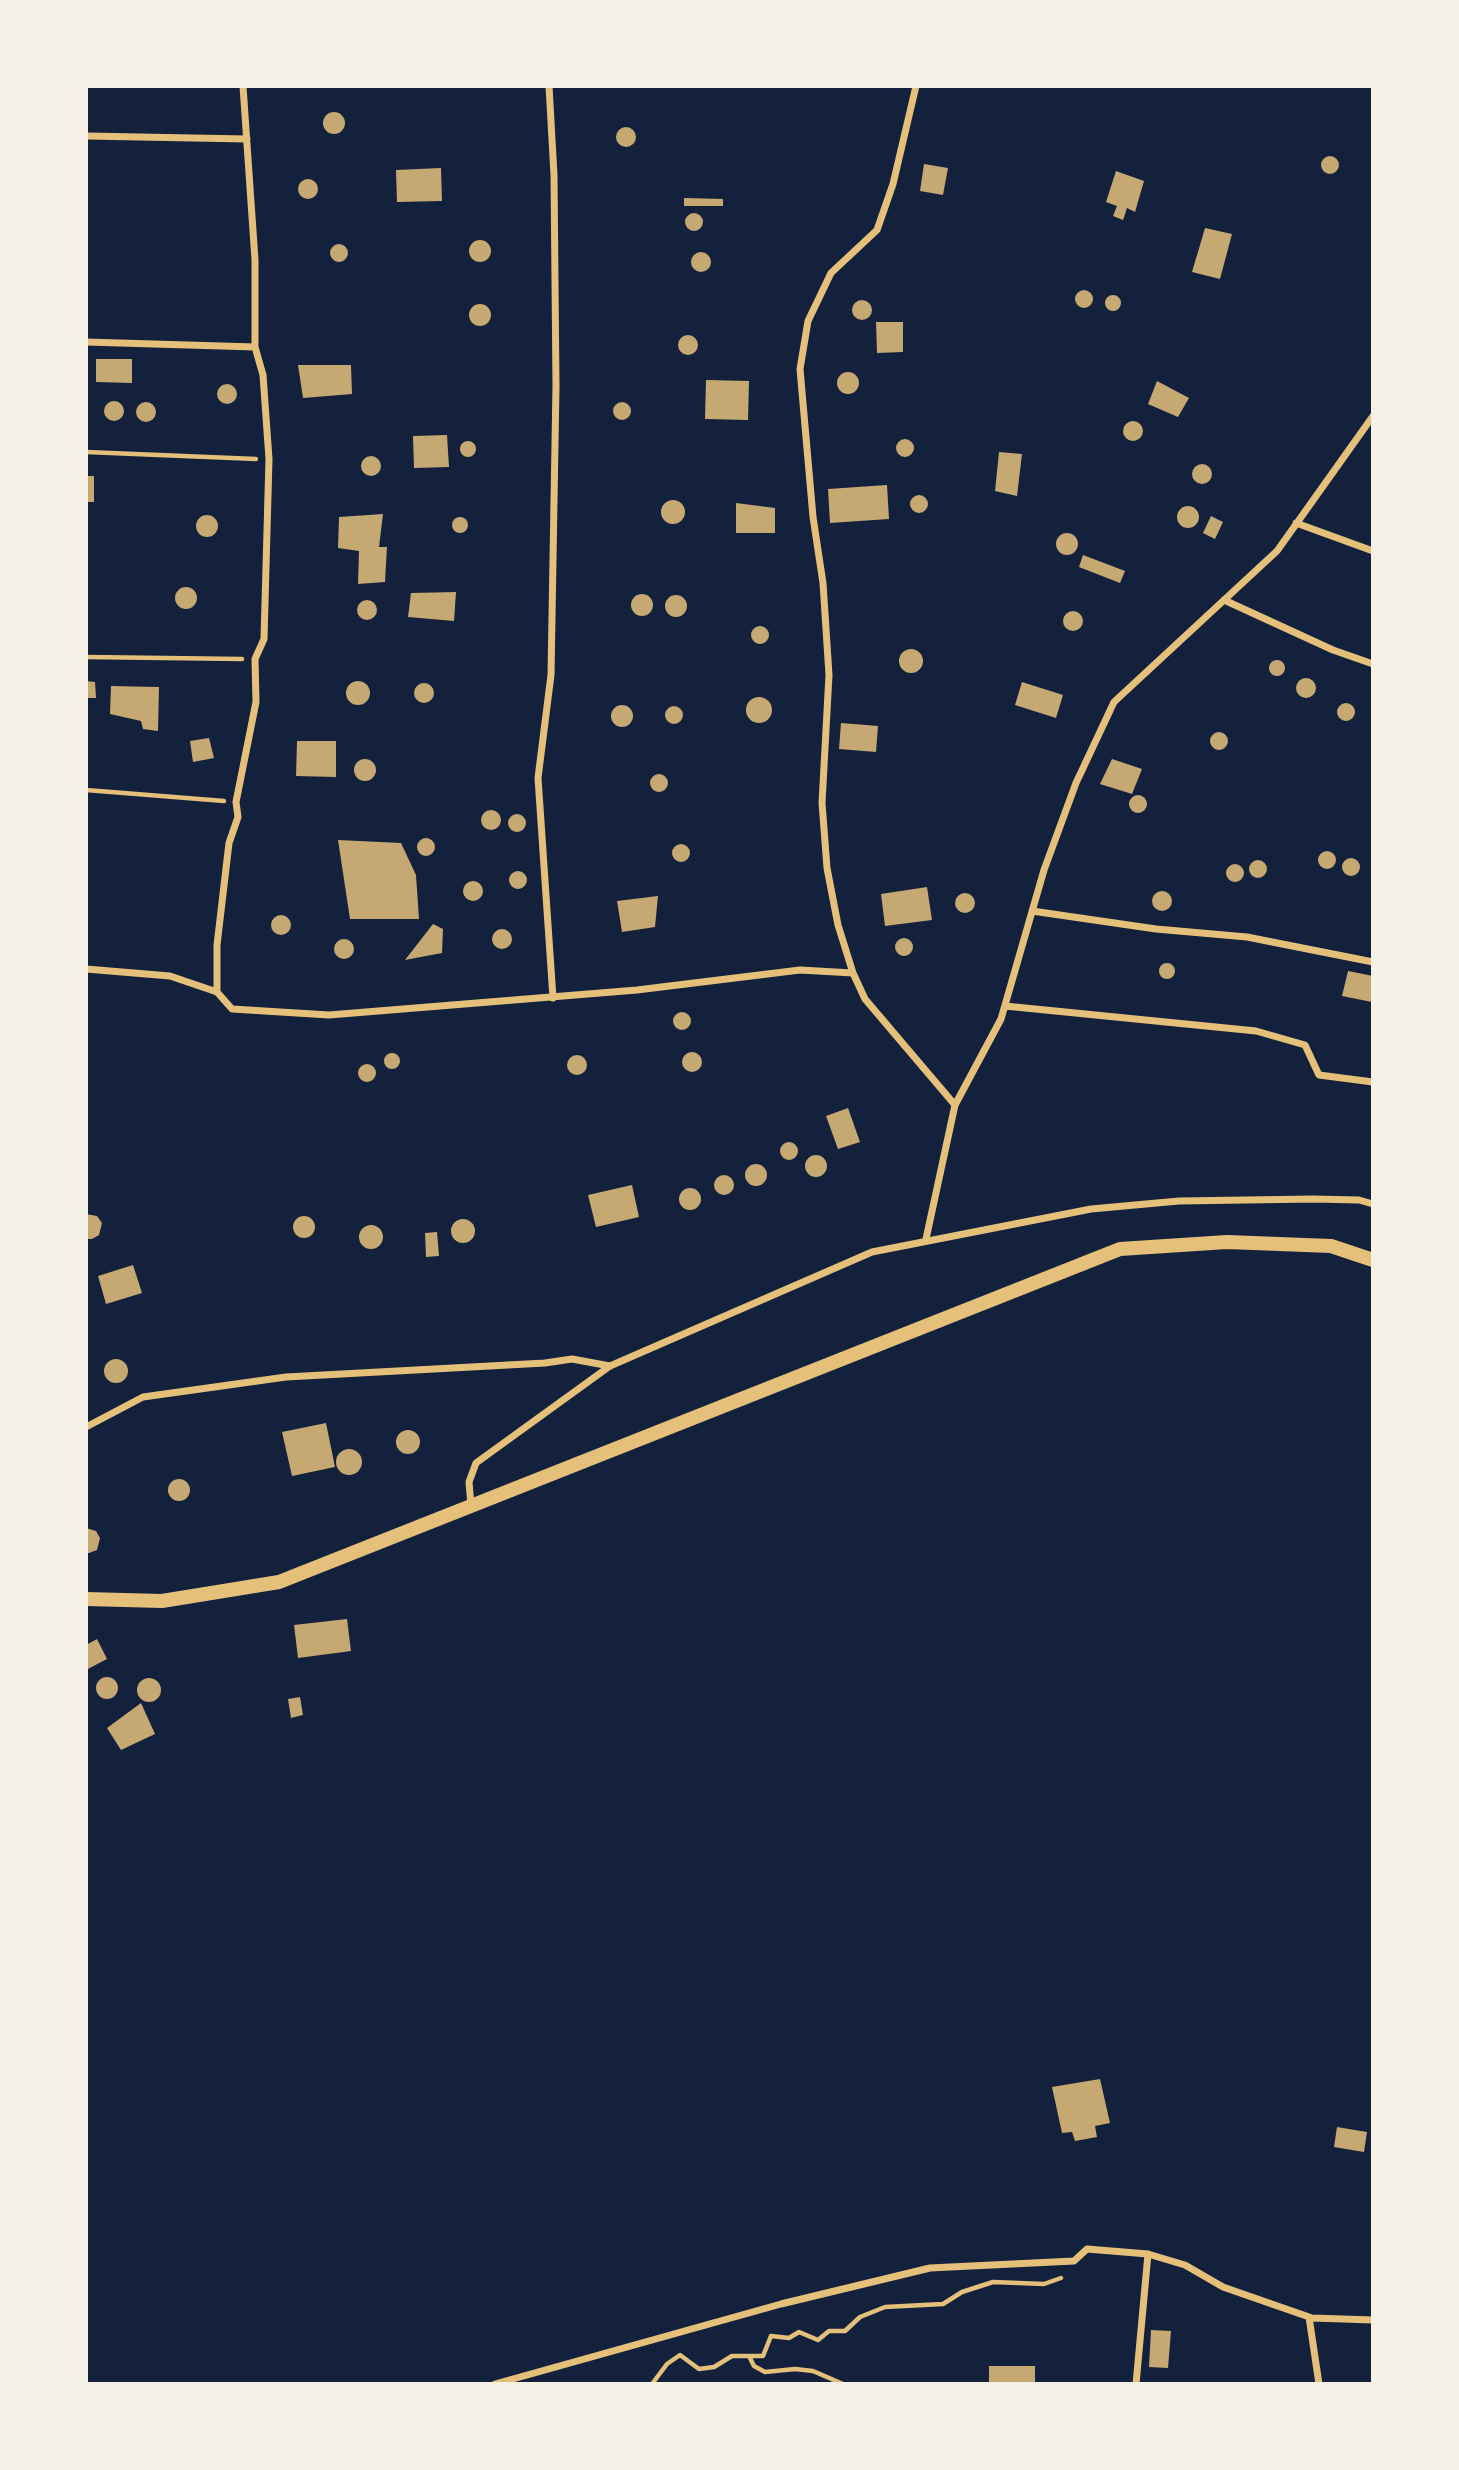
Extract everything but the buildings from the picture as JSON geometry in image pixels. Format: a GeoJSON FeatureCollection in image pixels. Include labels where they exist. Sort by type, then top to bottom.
{"type":"FeatureCollection","features":[{"type":"Feature","properties":{"kind":"main road"},"geometry":{"type":"LineString","coordinates":[[86,1599],[162,1601],[279,1582],[1120,1249],[1227,1242],[1331,1246],[1373,1260]]}},
{"type":"Feature","properties":{"kind":"street"},"geometry":{"type":"LineString","coordinates":[[217,992],[217,945],[229,843],[238,817],[236,802],[256,702],[255,659],[264,639],[269,459],[263,375],[255,347],[255,260],[243,86]]}},
{"type":"Feature","properties":{"kind":"street"},"geometry":{"type":"LineString","coordinates":[[548,86],[554,175],[556,386],[551,674],[538,778],[553,998]]}},
{"type":"Feature","properties":{"kind":"street"},"geometry":{"type":"LineString","coordinates":[[916,86],[892,184],[877,230],[831,273],[808,321],[800,369],[813,517],[823,583],[829,675],[822,803],[827,868],[838,925],[853,974],[865,999],[955,1105]]}},
{"type":"Feature","properties":{"kind":"street"},"geometry":{"type":"LineString","coordinates":[[86,136],[247,139]]}},
{"type":"Feature","properties":{"kind":"street"},"geometry":{"type":"LineString","coordinates":[[86,342],[255,347]]}},
{"type":"Feature","properties":{"kind":"street"},"geometry":{"type":"LineString","coordinates":[[926,1239],[955,1105],[1005,1006],[1032,911],[1076,783],[1114,702],[1277,551],[1373,416]]}},
{"type":"Feature","properties":{"kind":"street"},"geometry":{"type":"LineString","coordinates":[[1297,523],[1373,551]]}},
{"type":"Feature","properties":{"kind":"street"},"geometry":{"type":"LineString","coordinates":[[1224,600],[1333,650],[1373,664]]}},
{"type":"Feature","properties":{"kind":"street"},"geometry":{"type":"LineString","coordinates":[[1032,911],[1247,937],[1373,961]]}},
{"type":"Feature","properties":{"kind":"street"},"geometry":{"type":"LineString","coordinates":[[86,970],[170,976],[217,992],[232,1009],[329,1016],[553,998],[800,970],[853,974]]}},
{"type":"Feature","properties":{"kind":"street"},"geometry":{"type":"LineString","coordinates":[[1005,1006],[1255,1031],[1305,1045],[1319,1075],[1373,1083]]}},
{"type":"Feature","properties":{"kind":"street"},"geometry":{"type":"LineString","coordinates":[[471,1506],[469,1482],[476,1463],[610,1366],[872,1252],[926,1239],[1091,1209],[1179,1201],[1313,1199],[1359,1200],[1373,1204]]}},
{"type":"Feature","properties":{"kind":"street"},"geometry":{"type":"LineString","coordinates":[[86,1427],[143,1397],[286,1377],[545,1363],[572,1359],[610,1366]]}},
{"type":"Feature","properties":{"kind":"street"},"geometry":{"type":"LineString","coordinates":[[495,2384],[781,2304],[930,2269],[1074,2261],[1087,2249],[1148,2254],[1185,2265],[1223,2287],[1309,2317],[1373,2320]]}},
{"type":"Feature","properties":{"kind":"street"},"geometry":{"type":"LineString","coordinates":[[1136,2384],[1148,2254]]}},
{"type":"Feature","properties":{"kind":"street"},"geometry":{"type":"LineString","coordinates":[[1309,2317],[1319,2384]]}},
{"type":"Feature","properties":{"kind":"path"},"geometry":{"type":"LineString","coordinates":[[86,452],[269,459]]}},
{"type":"Feature","properties":{"kind":"path"},"geometry":{"type":"LineString","coordinates":[[86,657],[255,659]]}},
{"type":"Feature","properties":{"kind":"path"},"geometry":{"type":"LineString","coordinates":[[86,790],[236,802]]}},
{"type":"Feature","properties":{"kind":"path"},"geometry":{"type":"LineString","coordinates":[[652,2384],[667,2364],[680,2355],[699,2369],[714,2367],[732,2356],[763,2356],[771,2336],[789,2338],[799,2332],[818,2340],[829,2331],[845,2331],[860,2318],[885,2307],[943,2304],[962,2292],[993,2282],[1044,2284],[1062,2278],[1087,2249]]}},
{"type":"Feature","properties":{"kind":"path"},"geometry":{"type":"LineString","coordinates":[[750,2358],[754,2366],[765,2372],[795,2369],[813,2371],[843,2384]]}}]}
